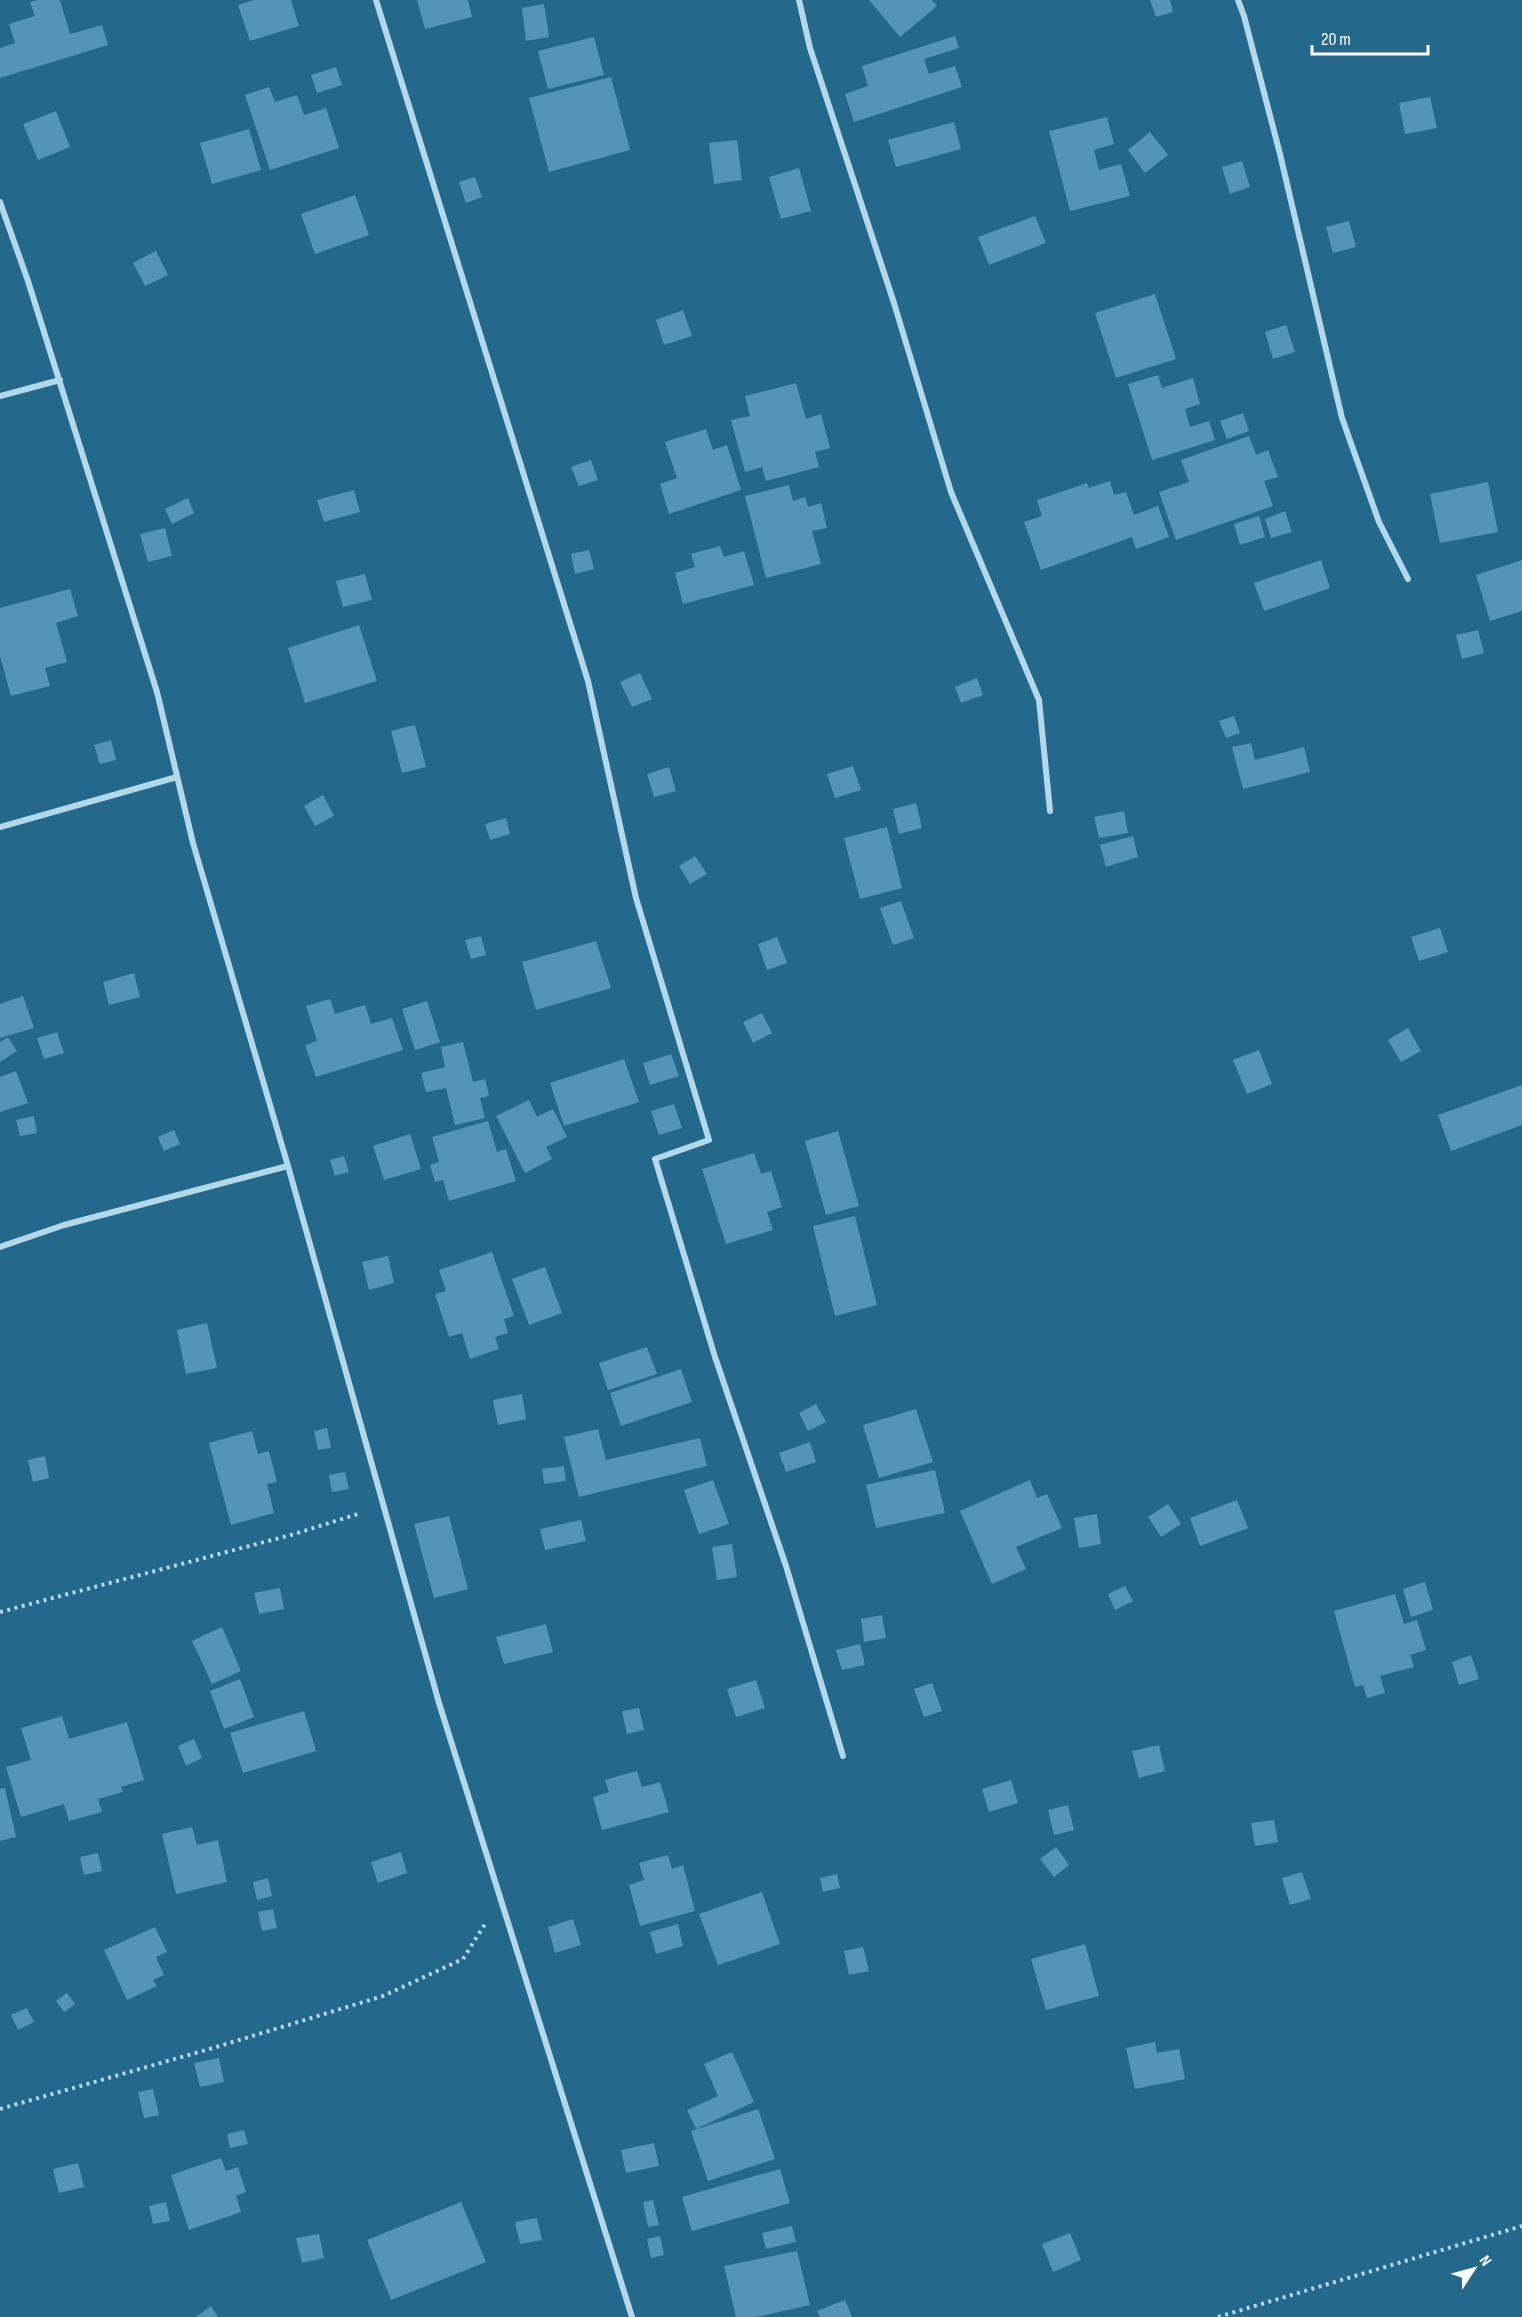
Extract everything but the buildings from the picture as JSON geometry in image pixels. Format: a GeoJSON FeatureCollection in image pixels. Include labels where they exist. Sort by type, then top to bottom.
{"type":"FeatureCollection","features":[{"type":"Feature","properties":{"kind":"street"},"geometry":{"type":"LineString","coordinates":[[376,0],[588,681],[636,898],[709,1140],[655,1159],[715,1357],[786,1566],[843,1756]]}},
{"type":"Feature","properties":{"kind":"street"},"geometry":{"type":"LineString","coordinates":[[799,0],[810,48],[894,303],[951,492],[1039,700],[1050,811]]}},
{"type":"Feature","properties":{"kind":"street"},"geometry":{"type":"LineString","coordinates":[[1238,0],[1280,154],[1342,418],[1380,522],[1408,579]]}},
{"type":"Feature","properties":{"kind":"street"},"geometry":{"type":"LineString","coordinates":[[0,202],[60,380],[157,692],[193,843],[288,1166],[439,1702],[632,2317]]}},
{"type":"Feature","properties":{"kind":"street"},"geometry":{"type":"LineString","coordinates":[[0,396],[60,380]]}},
{"type":"Feature","properties":{"kind":"street"},"geometry":{"type":"LineString","coordinates":[[0,827],[177,777]]}},
{"type":"Feature","properties":{"kind":"street"},"geometry":{"type":"LineString","coordinates":[[0,1247],[64,1225],[288,1166]]}},
{"type":"Feature","properties":{"kind":"path"},"geometry":{"type":"LineString","coordinates":[[0,1612],[280,1538],[384,1506]]}},
{"type":"Feature","properties":{"kind":"path"},"geometry":{"type":"LineString","coordinates":[[0,2109],[383,1996],[463,1959],[500,1897]]}},
{"type":"Feature","properties":{"kind":"path"},"geometry":{"type":"LineString","coordinates":[[1218,2317],[1522,2226]]}}]}
